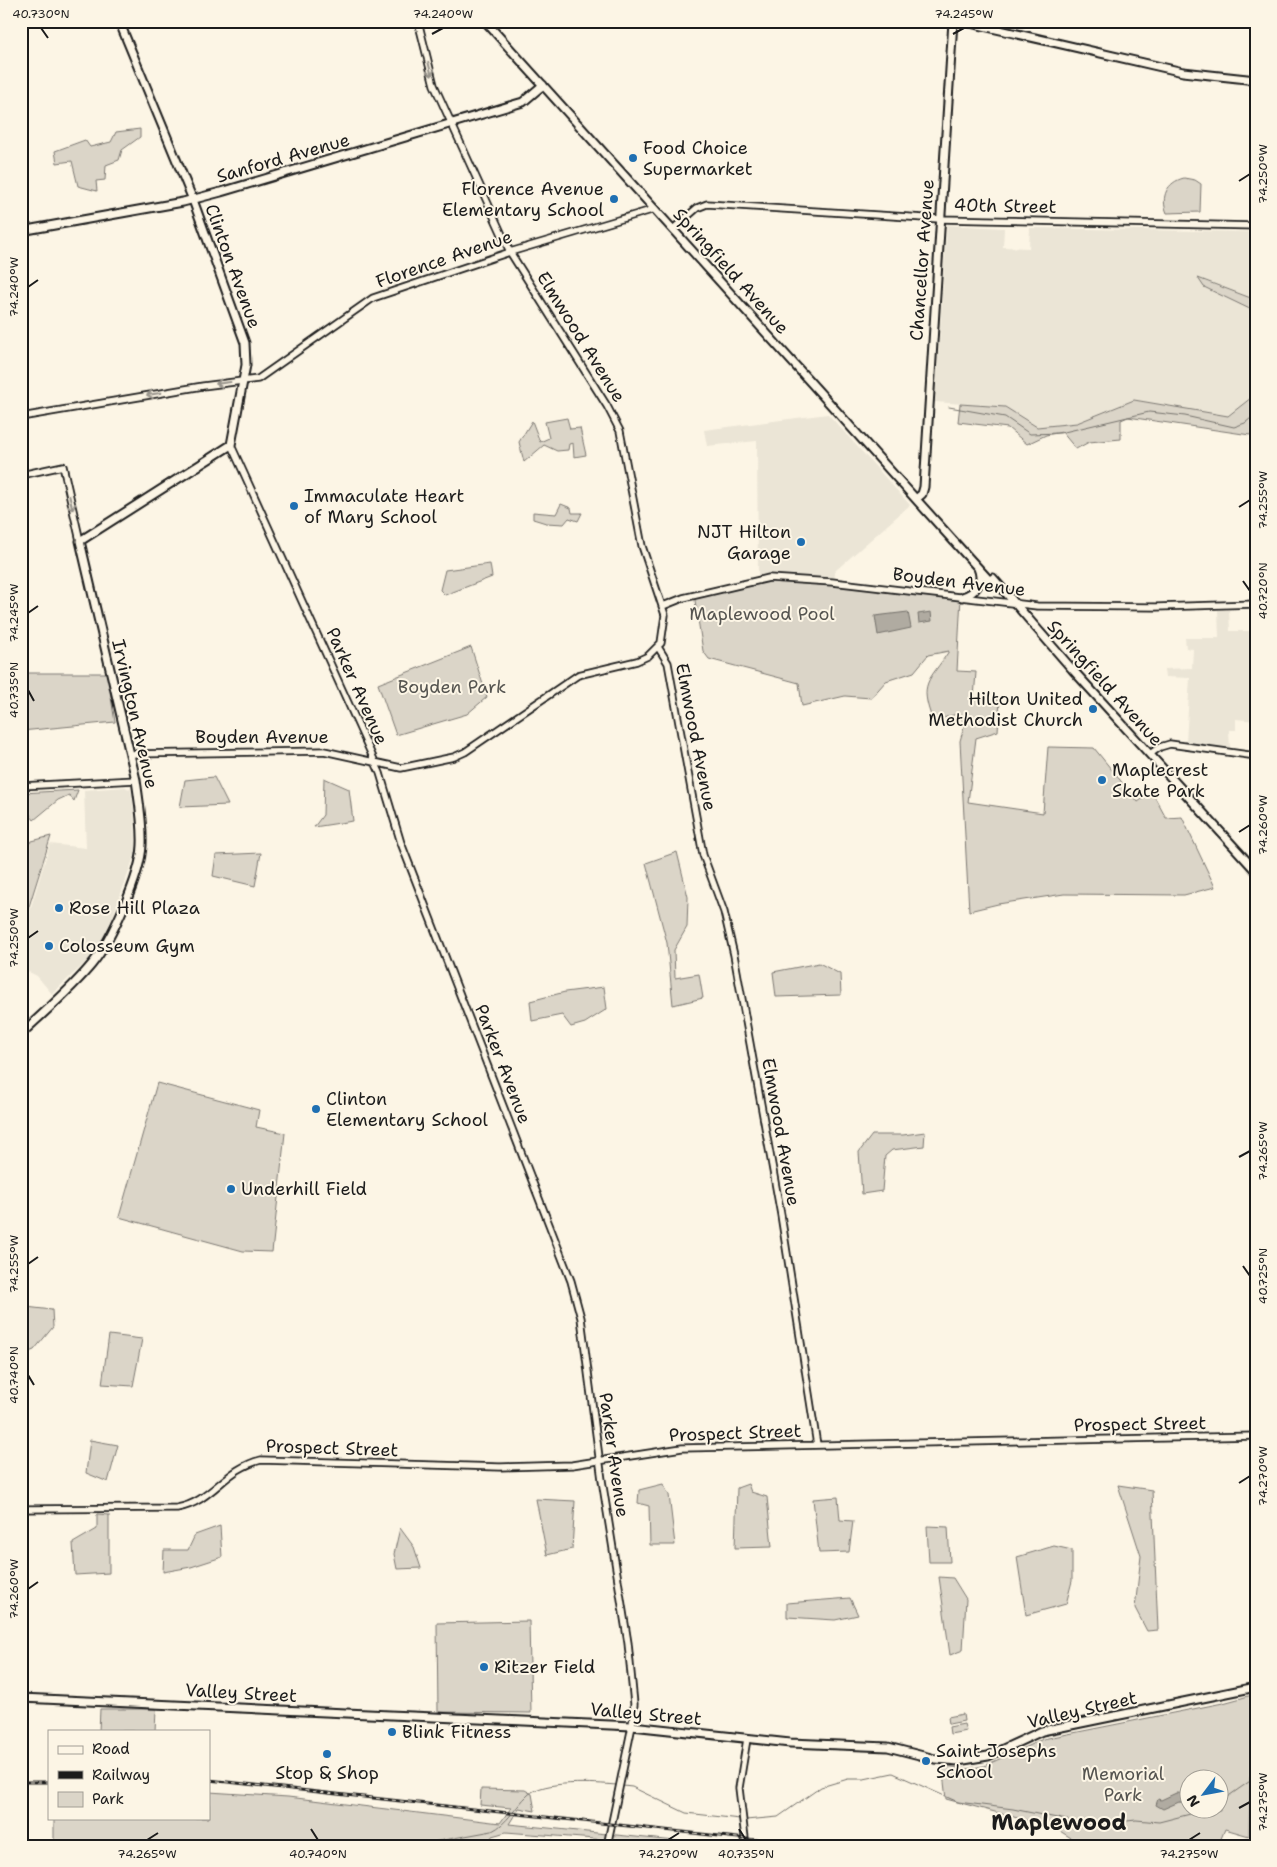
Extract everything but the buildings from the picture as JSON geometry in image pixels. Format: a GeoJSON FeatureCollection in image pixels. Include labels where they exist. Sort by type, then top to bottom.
{"type":"FeatureCollection","features":[{"type":"Feature","properties":{"kind":"main road","name":"Clinton Avenue"},"geometry":{"type":"LineString","coordinates":[[119,21],[193,200],[245,342],[247,355],[244,381],[231,444]]}},
{"type":"Feature","properties":{"kind":"main road","name":"Springfield Avenue"},"geometry":{"type":"LineString","coordinates":[[485,21],[974,564],[990,581],[994,581]]}},
{"type":"Feature","properties":{"kind":"main road","name":"Chancellor Avenue"},"geometry":{"type":"LineString","coordinates":[[916,499],[922,494],[924,487],[952,21]]}},
{"type":"Feature","properties":{"kind":"main road"},"geometry":{"type":"LineString","coordinates":[[961,21],[1183,72],[1256,80]]}},
{"type":"Feature","properties":{"kind":"main road","name":"Sanford Avenue"},"geometry":{"type":"LineString","coordinates":[[21,231],[193,200],[524,102],[543,84]]}},
{"type":"Feature","properties":{"kind":"main road"},"geometry":{"type":"LineString","coordinates":[[80,541],[231,444]]}},
{"type":"Feature","properties":{"kind":"main road","name":"Irvington Avenue"},"geometry":{"type":"LineString","coordinates":[[21,1034],[91,966],[105,946],[118,920],[142,853],[142,826],[136,780],[80,541]]}},
{"type":"Feature","properties":{"kind":"main road","name":"Springfield Avenue"},"geometry":{"type":"LineString","coordinates":[[955,542],[978,561],[1012,603],[1256,871]]}},
{"type":"Feature","properties":{"kind":"main road"},"geometry":{"type":"LineString","coordinates":[[962,597],[974,591],[979,584],[979,572],[974,564]]}},
{"type":"Feature","properties":{"kind":"main road","name":"Valley Street"},"geometry":{"type":"LineString","coordinates":[[21,1698],[632,1726],[747,1739],[888,1747],[935,1759],[968,1760],[997,1752],[1035,1733],[1256,1687]]}},
{"type":"Feature","properties":{"kind":"street","name":"Elmwood Avenue"},"geometry":{"type":"LineString","coordinates":[[418,21],[434,86],[510,252],[616,422],[623,446],[642,546],[663,606],[665,624],[658,647],[668,663],[704,855],[724,912],[734,955],[781,1215],[817,1445]]}},
{"type":"Feature","properties":{"kind":"street","name":"40th Street"},"geometry":{"type":"LineString","coordinates":[[673,229],[697,208],[707,204],[940,219],[1256,226]]}},
{"type":"Feature","properties":{"kind":"street","name":"Florence Avenue"},"geometry":{"type":"LineString","coordinates":[[21,417],[202,386],[258,379],[373,298],[510,252],[655,209]]}},
{"type":"Feature","properties":{"kind":"street","name":"Parker Avenue"},"geometry":{"type":"LineString","coordinates":[[231,444],[375,763],[405,852],[571,1281],[580,1318],[628,1643],[634,1704],[632,1726],[607,1846]]}},
{"type":"Feature","properties":{"kind":"street"},"geometry":{"type":"LineString","coordinates":[[21,475],[63,466],[80,541]]}},
{"type":"Feature","properties":{"kind":"street","name":"Boyden Avenue"},"geometry":{"type":"LineString","coordinates":[[663,606],[682,598],[769,578],[832,582],[1012,603],[1098,607],[1256,604]]}},
{"type":"Feature","properties":{"kind":"street","name":"Boyden Avenue"},"geometry":{"type":"LineString","coordinates":[[130,754],[324,750],[400,768],[454,757],[473,747],[578,675],[643,659],[658,647]]}},
{"type":"Feature","properties":{"kind":"street"},"geometry":{"type":"LineString","coordinates":[[1150,754],[1165,744],[1256,756]]}},
{"type":"Feature","properties":{"kind":"street"},"geometry":{"type":"LineString","coordinates":[[21,786],[136,780]]}},
{"type":"Feature","properties":{"kind":"street","name":"Prospect Street"},"geometry":{"type":"LineString","coordinates":[[21,1508],[178,1508],[190,1506],[198,1502],[238,1468],[261,1460],[466,1467],[572,1465],[682,1448],[1256,1436]]}},
{"type":"Feature","properties":{"kind":"street"},"geometry":{"type":"LineString","coordinates":[[746,1846],[739,1788],[747,1739]]}},
{"type":"Feature","properties":{"kind":"shaded area"},"geometry":{"type":"Polygon","coordinates":[[[947,225],[1004,228],[1003,247],[1029,248],[1030,228],[1256,232],[1256,300],[1199,278],[1204,287],[1256,312],[1256,394],[1228,416],[1134,400],[1077,423],[1036,427],[1005,407],[935,402],[947,225]]]}},
{"type":"Feature","properties":{"kind":"shaded area","name":"NJT Hilton Garage"},"geometry":{"type":"Polygon","coordinates":[[[828,414],[910,505],[835,571],[834,584],[758,580],[757,441],[707,446],[704,430],[828,414]]]}},
{"type":"Feature","properties":{"kind":"shaded area"},"geometry":{"type":"Polygon","coordinates":[[[1218,610],[1229,610],[1230,631],[1256,631],[1256,721],[1236,719],[1236,730],[1229,730],[1230,748],[1186,742],[1190,678],[1165,677],[1164,669],[1192,668],[1193,649],[1186,648],[1185,638],[1219,638],[1218,610]]]}},
{"type":"Feature","properties":{"kind":"shaded area"},"geometry":{"type":"Polygon","coordinates":[[[908,612],[911,628],[878,635],[875,616],[908,612]]]}},
{"type":"Feature","properties":{"kind":"shaded area"},"geometry":{"type":"Polygon","coordinates":[[[931,612],[932,621],[919,623],[918,614],[931,612]]]}},
{"type":"Feature","properties":{"kind":"shaded area"},"geometry":{"type":"Polygon","coordinates":[[[125,787],[131,790],[134,810],[136,850],[134,857],[113,916],[100,944],[89,959],[52,994],[37,976],[21,968],[21,940],[50,844],[86,848],[84,790],[125,787]]]}},
{"type":"Feature","properties":{"kind":"shaded area"},"geometry":{"type":"Polygon","coordinates":[[[1176,1793],[1180,1793],[1180,1802],[1163,1809],[1156,1805],[1158,1799],[1161,1800],[1176,1793]]]}},
{"type":"Feature","properties":{"kind":"green space"},"geometry":{"type":"Polygon","coordinates":[[[140,129],[140,137],[122,150],[119,160],[106,165],[105,180],[96,181],[97,191],[78,186],[72,161],[57,163],[55,151],[85,140],[90,147],[111,142],[116,132],[140,129]]]}},
{"type":"Feature","properties":{"kind":"green space"},"geometry":{"type":"Polygon","coordinates":[[[1184,178],[1195,180],[1201,184],[1200,212],[1167,213],[1164,201],[1166,191],[1173,183],[1184,178]]]}},
{"type":"Feature","properties":{"kind":"green space"},"geometry":{"type":"Polygon","coordinates":[[[1198,278],[1256,300],[1256,312],[1204,287],[1198,278]]]}},
{"type":"Feature","properties":{"kind":"green space"},"geometry":{"type":"Polygon","coordinates":[[[1256,394],[1256,426],[1250,435],[1128,417],[1121,420],[1121,439],[1089,442],[1076,449],[1062,432],[1046,435],[1027,444],[1008,428],[958,422],[960,404],[1005,407],[1037,427],[1077,423],[1134,400],[1228,416],[1256,394]]]}},
{"type":"Feature","properties":{"kind":"green space"},"geometry":{"type":"Polygon","coordinates":[[[567,418],[570,429],[580,428],[586,455],[574,457],[573,443],[569,444],[568,450],[557,451],[544,445],[524,462],[519,442],[532,421],[540,442],[549,438],[545,422],[567,418]]]}},
{"type":"Feature","properties":{"kind":"green space"},"geometry":{"type":"Polygon","coordinates":[[[561,504],[571,508],[572,513],[582,513],[578,521],[569,518],[564,524],[546,523],[533,519],[533,512],[556,514],[561,504]]]}},
{"type":"Feature","properties":{"kind":"green space"},"geometry":{"type":"Polygon","coordinates":[[[490,564],[492,577],[445,595],[440,590],[445,570],[490,564]]]}},
{"type":"Feature","properties":{"kind":"green space","name":"Maplewood Pool"},"geometry":{"type":"Polygon","coordinates":[[[758,580],[834,584],[961,597],[957,671],[976,672],[974,698],[1000,700],[998,731],[976,738],[968,802],[1043,813],[1048,747],[1094,748],[1138,802],[1152,792],[1166,818],[1182,817],[1215,887],[1184,895],[1064,894],[998,904],[969,911],[960,741],[965,723],[957,714],[933,721],[926,698],[926,690],[931,676],[949,651],[928,655],[914,672],[886,681],[871,698],[845,696],[802,706],[799,683],[709,659],[703,651],[694,594],[758,580]]]}},
{"type":"Feature","properties":{"kind":"green space","name":"Boyden Park"},"geometry":{"type":"Polygon","coordinates":[[[471,647],[487,697],[467,714],[396,735],[378,684],[471,647]]]}},
{"type":"Feature","properties":{"kind":"green space"},"geometry":{"type":"Polygon","coordinates":[[[21,673],[107,673],[115,722],[21,731],[21,673]]]}},
{"type":"Feature","properties":{"kind":"green space"},"geometry":{"type":"Polygon","coordinates":[[[214,777],[228,805],[180,807],[185,780],[214,777]]]}},
{"type":"Feature","properties":{"kind":"green space"},"geometry":{"type":"Polygon","coordinates":[[[324,778],[349,789],[353,821],[314,827],[323,815],[324,778]]]}},
{"type":"Feature","properties":{"kind":"green space"},"geometry":{"type":"Polygon","coordinates":[[[78,790],[74,801],[69,795],[58,800],[34,820],[21,803],[21,793],[78,790]]]}},
{"type":"Feature","properties":{"kind":"green space"},"geometry":{"type":"Polygon","coordinates":[[[51,836],[21,932],[21,845],[26,846],[32,841],[51,836]]]}},
{"type":"Feature","properties":{"kind":"green space"},"geometry":{"type":"Polygon","coordinates":[[[677,852],[688,897],[687,927],[674,950],[675,978],[699,974],[703,998],[673,1005],[667,943],[646,863],[677,852]]]}},
{"type":"Feature","properties":{"kind":"green space"},"geometry":{"type":"Polygon","coordinates":[[[261,853],[255,886],[213,876],[216,855],[261,853]]]}},
{"type":"Feature","properties":{"kind":"green space"},"geometry":{"type":"Polygon","coordinates":[[[819,963],[840,974],[841,995],[776,997],[773,972],[819,963]]]}},
{"type":"Feature","properties":{"kind":"green space"},"geometry":{"type":"Polygon","coordinates":[[[604,987],[607,1009],[585,1023],[571,1027],[562,1015],[532,1021],[530,1001],[565,992],[604,987]]]}},
{"type":"Feature","properties":{"kind":"green space"},"geometry":{"type":"Polygon","coordinates":[[[157,1083],[259,1110],[256,1127],[285,1133],[272,1252],[243,1251],[119,1217],[157,1083]]]}},
{"type":"Feature","properties":{"kind":"green space"},"geometry":{"type":"Polygon","coordinates":[[[925,1132],[924,1146],[892,1150],[885,1156],[882,1191],[862,1194],[859,1152],[872,1135],[903,1135],[925,1132]]]}},
{"type":"Feature","properties":{"kind":"green space"},"geometry":{"type":"Polygon","coordinates":[[[26,1307],[52,1310],[53,1327],[34,1350],[21,1355],[26,1307]]]}},
{"type":"Feature","properties":{"kind":"green space"},"geometry":{"type":"Polygon","coordinates":[[[109,1335],[142,1339],[133,1386],[102,1384],[109,1335]]]}},
{"type":"Feature","properties":{"kind":"green space"},"geometry":{"type":"Polygon","coordinates":[[[90,1440],[118,1445],[108,1482],[86,1473],[90,1440]]]}},
{"type":"Feature","properties":{"kind":"green space"},"geometry":{"type":"Polygon","coordinates":[[[663,1484],[669,1495],[675,1545],[650,1545],[649,1506],[638,1503],[639,1490],[663,1484]]]}},
{"type":"Feature","properties":{"kind":"green space"},"geometry":{"type":"Polygon","coordinates":[[[748,1484],[751,1492],[767,1497],[772,1547],[735,1548],[737,1488],[748,1484]]]}},
{"type":"Feature","properties":{"kind":"green space"},"geometry":{"type":"Polygon","coordinates":[[[1118,1485],[1152,1490],[1158,1630],[1147,1631],[1135,1608],[1141,1556],[1118,1485]]]}},
{"type":"Feature","properties":{"kind":"green space"},"geometry":{"type":"Polygon","coordinates":[[[838,1497],[840,1520],[853,1521],[849,1552],[819,1553],[813,1499],[838,1497]]]}},
{"type":"Feature","properties":{"kind":"green space"},"geometry":{"type":"Polygon","coordinates":[[[536,1499],[575,1501],[572,1549],[547,1555],[536,1499]]]}},
{"type":"Feature","properties":{"kind":"green space"},"geometry":{"type":"Polygon","coordinates":[[[97,1514],[109,1515],[109,1573],[75,1575],[73,1543],[97,1529],[97,1514]]]}},
{"type":"Feature","properties":{"kind":"green space"},"geometry":{"type":"Polygon","coordinates":[[[220,1526],[222,1557],[191,1567],[163,1572],[164,1550],[188,1550],[195,1535],[220,1526]]]}},
{"type":"Feature","properties":{"kind":"green space"},"geometry":{"type":"Polygon","coordinates":[[[927,1526],[948,1527],[950,1562],[929,1562],[927,1526]]]}},
{"type":"Feature","properties":{"kind":"green space"},"geometry":{"type":"Polygon","coordinates":[[[400,1528],[414,1547],[421,1568],[397,1569],[394,1554],[400,1528]]]}},
{"type":"Feature","properties":{"kind":"green space"},"geometry":{"type":"Polygon","coordinates":[[[1054,1546],[1072,1550],[1072,1581],[1066,1604],[1026,1615],[1017,1557],[1054,1546]]]}},
{"type":"Feature","properties":{"kind":"green space"},"geometry":{"type":"Polygon","coordinates":[[[939,1577],[953,1578],[966,1599],[963,1650],[950,1655],[939,1577]]]}},
{"type":"Feature","properties":{"kind":"green space"},"geometry":{"type":"Polygon","coordinates":[[[850,1598],[858,1615],[835,1620],[787,1617],[787,1603],[850,1598]]]}},
{"type":"Feature","properties":{"kind":"green space","name":"Ritzer Field"},"geometry":{"type":"Polygon","coordinates":[[[529,1621],[531,1713],[438,1712],[437,1623],[529,1621]]]}},
{"type":"Feature","properties":{"kind":"green space","name":"Memorial Park"},"geometry":{"type":"Polygon","coordinates":[[[1256,1694],[1256,1754],[1250,1778],[1249,1836],[1225,1829],[1218,1846],[1084,1846],[1055,1828],[946,1799],[942,1765],[966,1769],[984,1766],[1043,1739],[1223,1703],[1256,1694]]]}},
{"type":"Feature","properties":{"kind":"green space"},"geometry":{"type":"Polygon","coordinates":[[[100,1709],[156,1709],[155,1730],[99,1730],[100,1709]]]}},
{"type":"Feature","properties":{"kind":"green space"},"geometry":{"type":"Polygon","coordinates":[[[963,1714],[964,1721],[949,1724],[948,1717],[963,1714]]]}},
{"type":"Feature","properties":{"kind":"green space"},"geometry":{"type":"Polygon","coordinates":[[[964,1724],[966,1731],[950,1734],[949,1727],[964,1724]]]}},
{"type":"Feature","properties":{"kind":"green space"},"geometry":{"type":"Polygon","coordinates":[[[481,1789],[525,1790],[532,1794],[535,1811],[519,1808],[509,1824],[724,1846],[683,1846],[506,1832],[492,1836],[488,1846],[54,1846],[54,1820],[210,1820],[210,1792],[288,1797],[500,1823],[511,1808],[480,1805],[481,1789]]]}},
{"type":"Feature","properties":{"kind":"waterway"},"geometry":{"type":"LineString","coordinates":[[949,407],[1005,417],[1030,434],[1060,433],[1149,412],[1185,416],[1234,427],[1245,423],[1256,414]]}},
{"type":"Feature","properties":{"kind":"waterway"},"geometry":{"type":"LineString","coordinates":[[746,1820],[778,1817],[821,1787],[848,1779],[864,1779],[893,1773],[958,1802],[1013,1809],[1091,1825],[1136,1820],[1159,1822],[1180,1817]]}},
{"type":"Feature","properties":{"kind":"waterway"},"geometry":{"type":"LineString","coordinates":[[1230,1795],[1256,1777]]}},
{"type":"Feature","properties":{"kind":"waterway"},"geometry":{"type":"LineString","coordinates":[[411,1846],[492,1831],[507,1819],[528,1795],[535,1790],[545,1787],[570,1784],[616,1785]]}},
{"type":"Feature","properties":{"kind":"waterway"},"geometry":{"type":"LineString","coordinates":[[623,1786],[632,1787],[686,1813],[740,1819]]}},
{"type":"Feature","properties":{"kind":"railway"},"geometry":{"type":"LineString","coordinates":[[210,1780],[810,1846]]}},
{"type":"Feature","properties":{"kind":"railway"},"geometry":{"type":"LineString","coordinates":[[21,1782],[48,1782]]}},
{"type":"Feature","properties":{"kind":"place","name":"Food Choice Supermarket"},"geometry":{"type":"Point","coordinates":[633,158]}},
{"type":"Feature","properties":{"kind":"place","name":"Florence Avenue Elementary School"},"geometry":{"type":"Point","coordinates":[614,199]}},
{"type":"Feature","properties":{"kind":"place","name":"Immaculate Heart of Mary School"},"geometry":{"type":"Point","coordinates":[294,506]}},
{"type":"Feature","properties":{"kind":"place","name":"NJT Hilton Garage"},"geometry":{"type":"Point","coordinates":[801,542]}},
{"type":"Feature","properties":{"kind":"place","name":"Hilton United Methodist Church"},"geometry":{"type":"Point","coordinates":[1093,709]}},
{"type":"Feature","properties":{"kind":"place","name":"Maplecrest Skate Park"},"geometry":{"type":"Point","coordinates":[1102,780]}},
{"type":"Feature","properties":{"kind":"place","name":"Rose Hill Plaza"},"geometry":{"type":"Point","coordinates":[59,908]}},
{"type":"Feature","properties":{"kind":"place","name":"Colosseum Gym"},"geometry":{"type":"Point","coordinates":[49,946]}},
{"type":"Feature","properties":{"kind":"place","name":"Clinton Elementary School"},"geometry":{"type":"Point","coordinates":[316,1109]}},
{"type":"Feature","properties":{"kind":"place","name":"Underhill Field"},"geometry":{"type":"Point","coordinates":[231,1189]}},
{"type":"Feature","properties":{"kind":"place","name":"Ritzer Field"},"geometry":{"type":"Point","coordinates":[484,1667]}},
{"type":"Feature","properties":{"kind":"place","name":"Blink Fitness"},"geometry":{"type":"Point","coordinates":[392,1732]}},
{"type":"Feature","properties":{"kind":"place","name":"Stop & Shop"},"geometry":{"type":"Point","coordinates":[327,1754]}},
{"type":"Feature","properties":{"kind":"place","name":"Saint Josephs School"},"geometry":{"type":"Point","coordinates":[926,1761]}},
{"type":"Feature","properties":{"kind":"district","name":"Maplewood"},"geometry":{"type":"Point","coordinates":[1059,1822]}}]}
